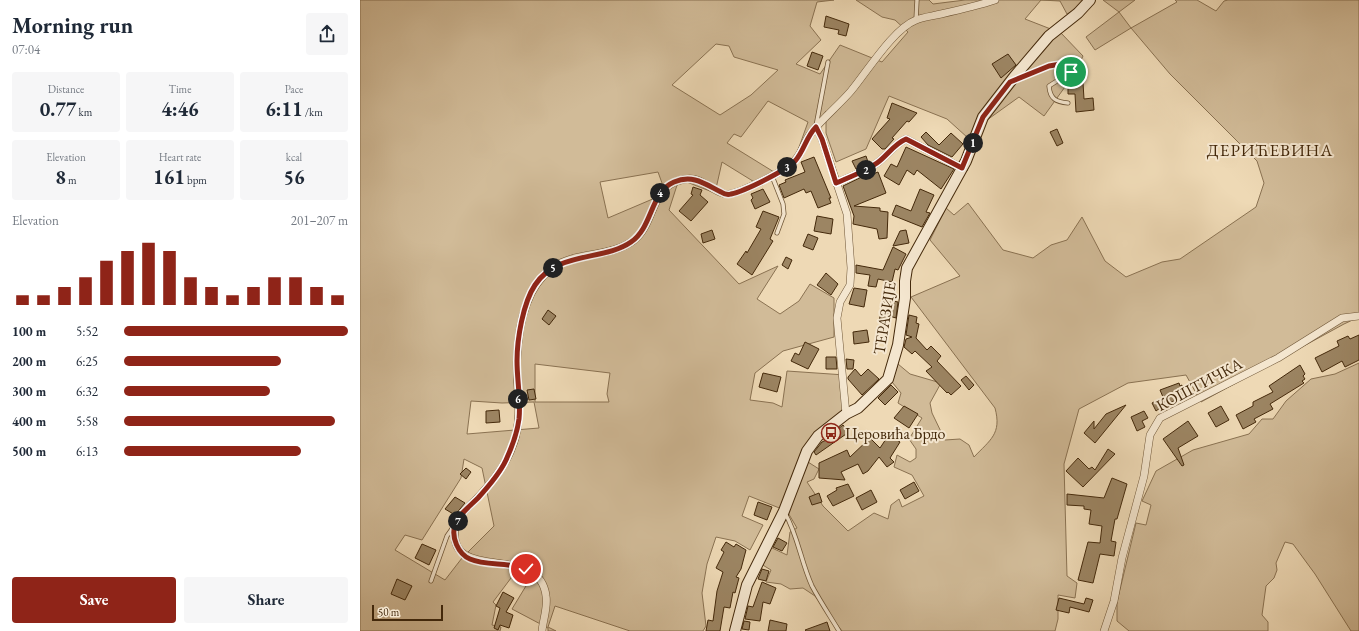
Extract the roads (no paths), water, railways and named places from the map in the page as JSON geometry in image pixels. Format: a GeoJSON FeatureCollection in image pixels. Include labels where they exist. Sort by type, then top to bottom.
{"type":"FeatureCollection","features":[{"type":"Feature","properties":{"kind":"street"},"geometry":{"type":"LineString","coordinates":[[542,631],[546,596],[543,585],[538,578],[520,567],[475,560],[464,556],[457,545],[454,534],[455,525],[462,514],[483,492],[504,465],[514,441],[519,418],[517,359],[523,313],[535,284],[554,267],[585,256],[619,248],[634,241],[648,224],[661,192],[674,182],[685,179],[700,180],[722,192],[729,194],[772,176],[797,159],[808,137],[816,127],[850,93],[903,29],[916,20],[995,0]]}},
{"type":"Feature","properties":{"kind":"street","name":"ТЕРАЗИЈЕ"},"geometry":{"type":"LineString","coordinates":[[735,631],[747,584],[784,511],[808,451],[818,436],[846,414],[858,408],[888,379],[898,344],[905,298],[904,281],[907,268],[962,168],[983,117],[1049,36],[1090,0]]}},
{"type":"Feature","properties":{"kind":"street"},"geometry":{"type":"LineString","coordinates":[[816,127],[822,139],[847,214],[851,268],[850,285],[840,302],[837,318],[846,414]]}},
{"type":"Feature","properties":{"kind":"street"},"geometry":{"type":"LineString","coordinates":[[836,183],[873,166],[900,142],[906,139],[962,168]]}},
{"type":"Feature","properties":{"kind":"street","name":"КОШТИЧКА"},"geometry":{"type":"LineString","coordinates":[[1104,631],[1114,601],[1122,558],[1144,476],[1150,436],[1160,418],[1278,358],[1342,318],[1359,316]]}},
{"type":"Feature","properties":{"kind":"lane"},"geometry":{"type":"LineString","coordinates":[[916,20],[917,0]]}},
{"type":"Feature","properties":{"kind":"lane"},"geometry":{"type":"LineString","coordinates":[[816,127],[828,62]]}},
{"type":"Feature","properties":{"kind":"lane"},"geometry":{"type":"LineString","coordinates":[[1010,82],[1049,66],[1068,65],[1071,68],[1071,72],[1049,86],[1050,94],[1054,100],[1068,103]]}},
{"type":"Feature","properties":{"kind":"lane"},"geometry":{"type":"LineString","coordinates":[[772,176],[783,204],[784,214],[777,233]]}},
{"type":"Feature","properties":{"kind":"lane"},"geometry":{"type":"LineString","coordinates":[[784,511],[794,528],[801,557],[812,586],[839,631]]}},
{"type":"Feature","properties":{"kind":"lane"},"geometry":{"type":"LineString","coordinates":[[431,581],[446,536],[455,525]]}},
{"type":"Feature","properties":{"kind":"place","name":"Церовића Брдо"},"geometry":{"type":"Point","coordinates":[831,433]}},
{"type":"Feature","properties":{"kind":"district","name":"ДЕРИЋЕВИНА"},"geometry":{"type":"Point","coordinates":[1270,150]}}]}
